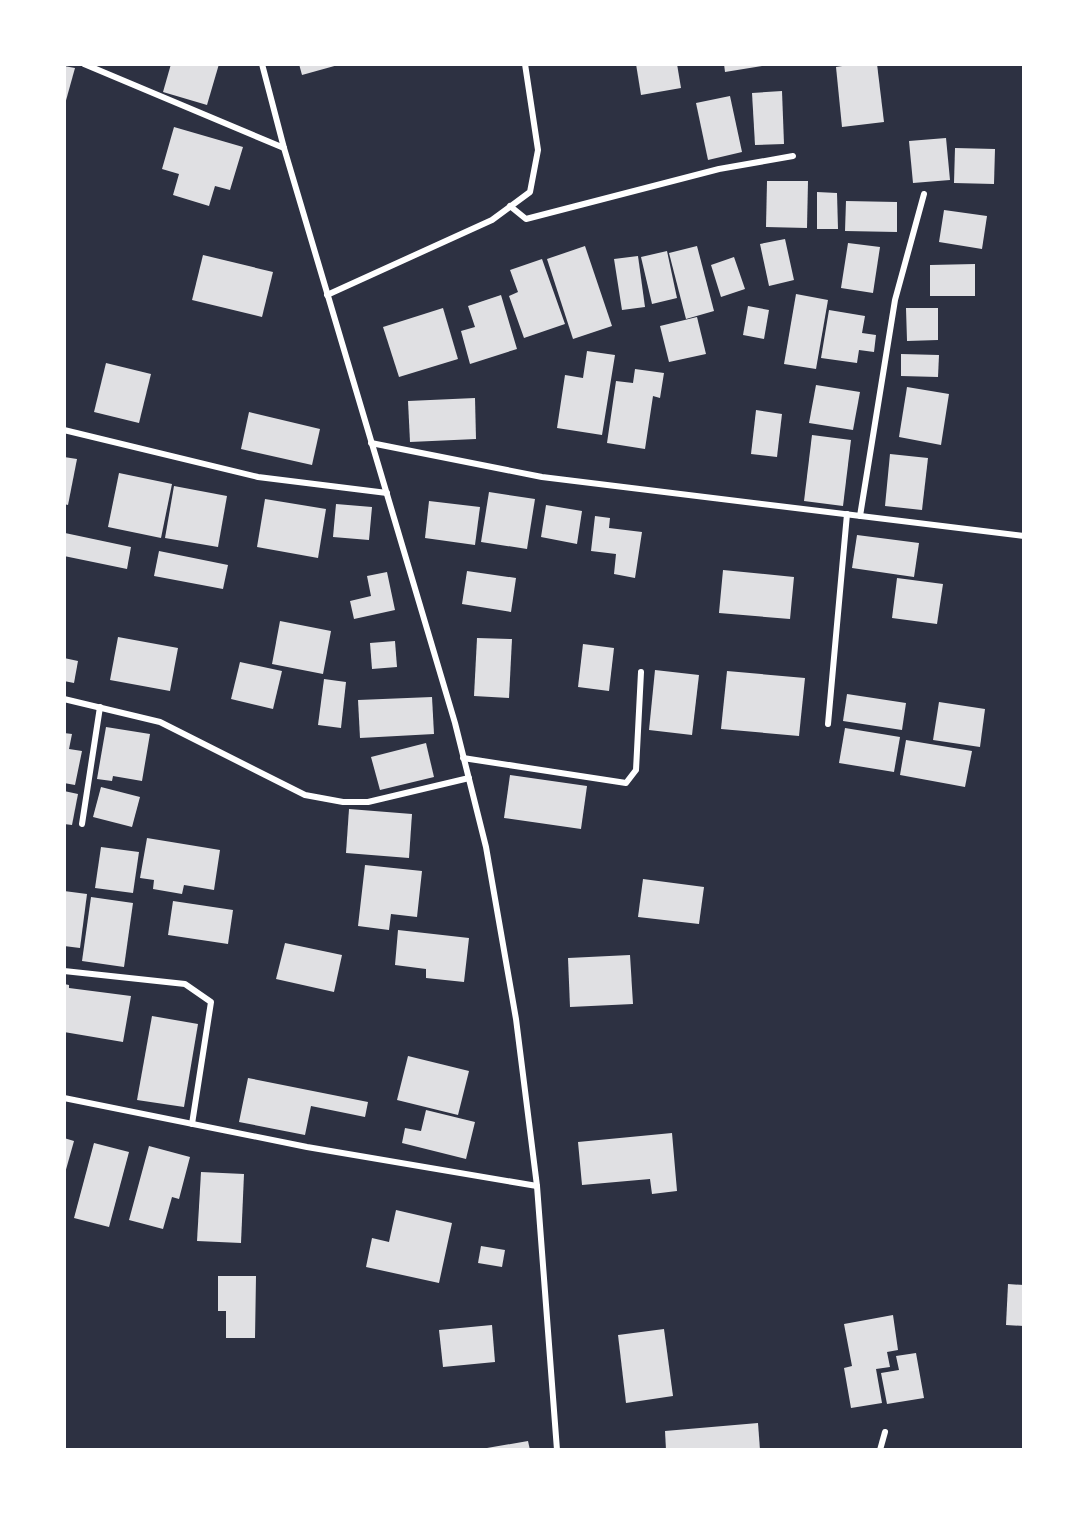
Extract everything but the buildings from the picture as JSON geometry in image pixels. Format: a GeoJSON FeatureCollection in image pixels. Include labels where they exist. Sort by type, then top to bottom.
{"type":"FeatureCollection","features":[{"type":"Feature","properties":{"kind":"street"},"geometry":{"type":"LineString","coordinates":[[84,64],[284,148]]}},
{"type":"Feature","properties":{"kind":"street"},"geometry":{"type":"LineString","coordinates":[[262,64],[284,148],[464,758],[486,847],[516,1018],[537,1186],[557,1449]]}},
{"type":"Feature","properties":{"kind":"street"},"geometry":{"type":"LineString","coordinates":[[327,295],[492,220],[530,192],[538,150],[525,64]]}},
{"type":"Feature","properties":{"kind":"street"},"geometry":{"type":"LineString","coordinates":[[510,206],[526,219],[719,169],[793,156]]}},
{"type":"Feature","properties":{"kind":"street"},"geometry":{"type":"LineString","coordinates":[[860,516],[895,300],[924,194]]}},
{"type":"Feature","properties":{"kind":"street"},"geometry":{"type":"LineString","coordinates":[[64,430],[258,477],[387,493]]}},
{"type":"Feature","properties":{"kind":"street"},"geometry":{"type":"LineString","coordinates":[[371,443],[542,477],[1023,536]]}},
{"type":"Feature","properties":{"kind":"street"},"geometry":{"type":"LineString","coordinates":[[828,724],[847,514]]}},
{"type":"Feature","properties":{"kind":"street"},"geometry":{"type":"LineString","coordinates":[[464,758],[626,783],[636,771],[641,672]]}},
{"type":"Feature","properties":{"kind":"street"},"geometry":{"type":"LineString","coordinates":[[64,699],[159,722],[305,795],[343,802],[368,802],[469,778]]}},
{"type":"Feature","properties":{"kind":"street"},"geometry":{"type":"LineString","coordinates":[[82,824],[100,707]]}},
{"type":"Feature","properties":{"kind":"street"},"geometry":{"type":"LineString","coordinates":[[64,971],[185,984],[211,1002],[192,1124]]}},
{"type":"Feature","properties":{"kind":"street"},"geometry":{"type":"LineString","coordinates":[[64,1098],[307,1147],[537,1186]]}},
{"type":"Feature","properties":{"kind":"street"},"geometry":{"type":"LineString","coordinates":[[880,1449],[885,1432]]}}]}
